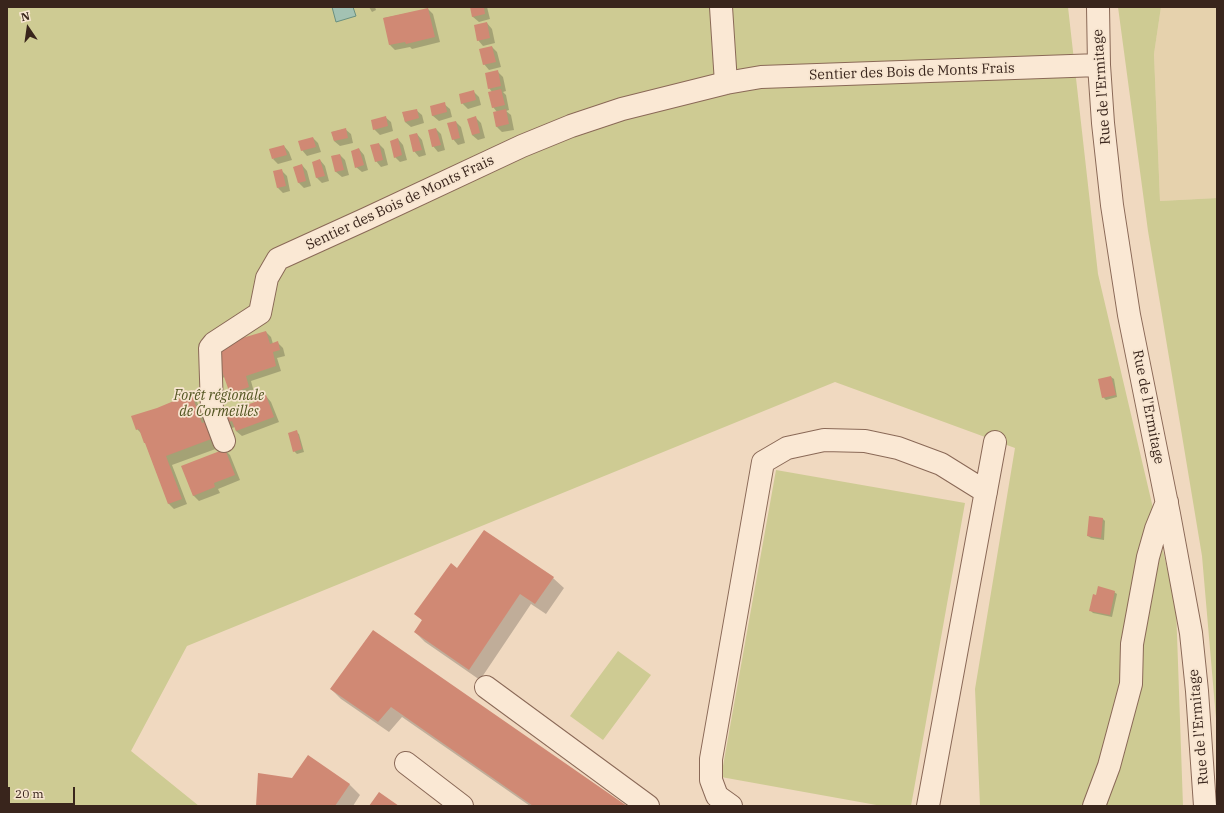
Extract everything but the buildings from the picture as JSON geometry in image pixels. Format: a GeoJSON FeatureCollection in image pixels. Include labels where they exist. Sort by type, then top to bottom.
{"type":"FeatureCollection","features":[{"type":"Feature","properties":{"kind":"street"},"geometry":{"type":"LineString","coordinates":[[721,7],[726,83]]}},
{"type":"Feature","properties":{"kind":"street","name":"Rue de l'Ermitage"},"geometry":{"type":"LineString","coordinates":[[1098,7],[1099,65],[1103,123],[1111,198],[1119,254],[1138,359],[1167,502],[1191,633],[1197,690],[1205,806]]}},
{"type":"Feature","properties":{"kind":"street","name":"Sentier des Bois de Monts Frais"},"geometry":{"type":"LineString","coordinates":[[224,441],[212,409],[210,348],[214,342],[260,313],[267,278],[278,259],[522,146],[564,129],[622,109],[726,83],[761,77],[1099,65]]}},
{"type":"Feature","properties":{"kind":"street"},"geometry":{"type":"LineString","coordinates":[[731,806],[718,796],[711,780],[711,758],[763,462],[787,448],[824,440],[866,441],[898,448],[941,464],[986,492]]}},
{"type":"Feature","properties":{"kind":"street"},"geometry":{"type":"LineString","coordinates":[[928,806],[995,442]]}},
{"type":"Feature","properties":{"kind":"street"},"geometry":{"type":"LineString","coordinates":[[1094,806],[1110,766],[1131,684],[1132,644],[1148,557],[1156,529],[1167,502]]}},
{"type":"Feature","properties":{"kind":"street"},"geometry":{"type":"LineString","coordinates":[[486,687],[648,806]]}},
{"type":"Feature","properties":{"kind":"street"},"geometry":{"type":"LineString","coordinates":[[406,763],[462,806]]}},
{"type":"Feature","properties":{"kind":"shaded area"},"geometry":{"type":"Polygon","coordinates":[[[332,7],[353,7],[356,16],[336,22],[332,7]]]}},
{"type":"Feature","properties":{"kind":"shaded area"},"geometry":{"type":"Polygon","coordinates":[[[1161,7],[1217,7],[1217,198],[1160,201],[1154,54],[1161,7]]]}},
{"type":"Feature","properties":{"kind":"green space","name":"Forêt régionale de Cormeilles"},"geometry":{"type":"Polygon","coordinates":[[[7,7],[1068,7],[1098,274],[1176,606],[1183,806],[980,806],[975,689],[1015,448],[835,382],[187,646],[131,751],[199,806],[7,806],[7,7]]]}},
{"type":"Feature","properties":{"kind":"green space"},"geometry":{"type":"Polygon","coordinates":[[[1118,7],[1161,7],[1154,54],[1160,201],[1217,198],[1217,730],[1202,556],[1148,231],[1118,7]]]}},
{"type":"Feature","properties":{"kind":"green space"},"geometry":{"type":"Polygon","coordinates":[[[776,470],[965,503],[911,806],[882,806],[721,777],[776,470]]]}},
{"type":"Feature","properties":{"kind":"green space"},"geometry":{"type":"Polygon","coordinates":[[[618,651],[651,675],[603,740],[570,716],[618,651]]]}}]}
